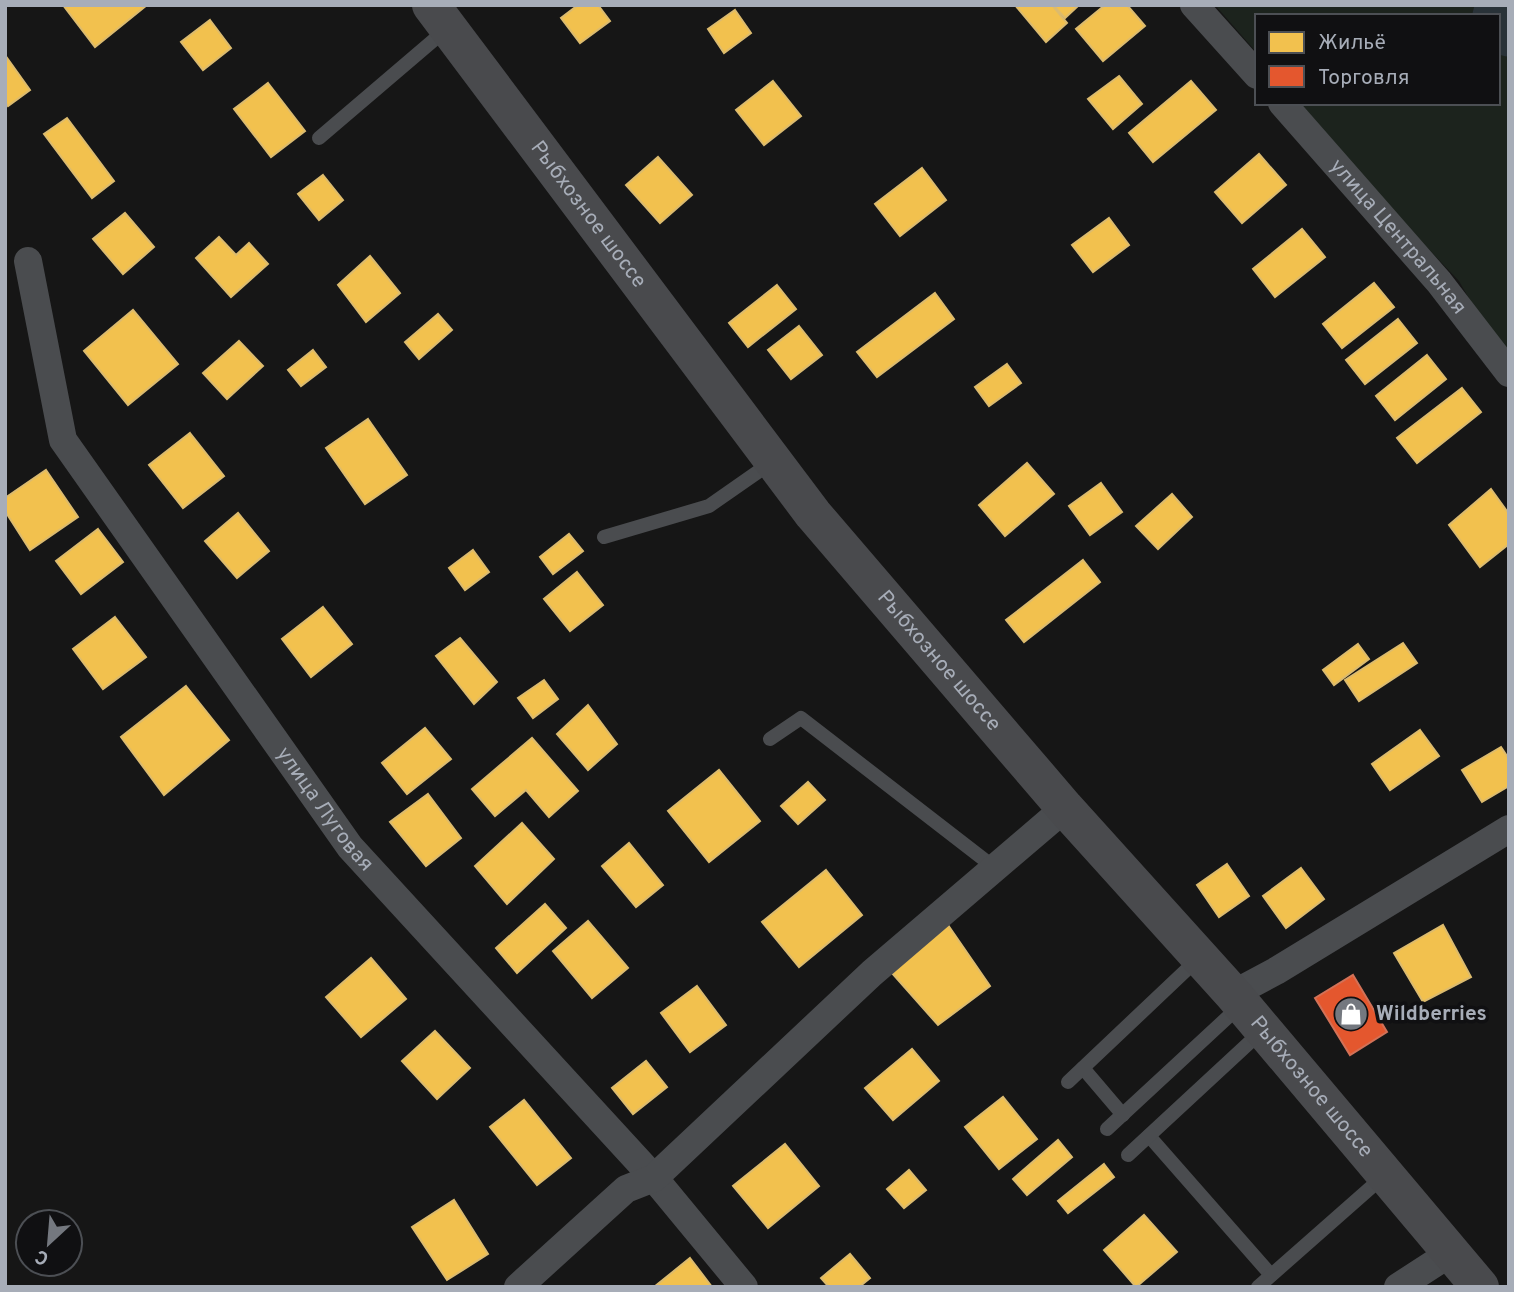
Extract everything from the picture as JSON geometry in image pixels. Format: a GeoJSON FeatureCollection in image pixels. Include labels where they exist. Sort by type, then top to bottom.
{"type":"FeatureCollection","features":[{"type":"Feature","properties":{"kind":"main road","name":"Рыбхозное шоссе"},"geometry":{"type":"LineString","coordinates":[[436,19],[813,514],[1065,808],[1246,1009],[1480,1287]]}},
{"type":"Feature","properties":{"kind":"street"},"geometry":{"type":"LineString","coordinates":[[1194,5],[1255,73]]}},
{"type":"Feature","properties":{"kind":"street","name":"улица Центральная"},"geometry":{"type":"LineString","coordinates":[[1284,105],[1439,282],[1509,373]]}},
{"type":"Feature","properties":{"kind":"street","name":"улица Луговая"},"geometry":{"type":"LineString","coordinates":[[28,261],[63,440],[350,847],[654,1178],[744,1287]]}},
{"type":"Feature","properties":{"kind":"street"},"geometry":{"type":"LineString","coordinates":[[518,1287],[626,1189],[654,1178],[872,974],[1065,808]]}},
{"type":"Feature","properties":{"kind":"street"},"geometry":{"type":"LineString","coordinates":[[1246,1009],[1288,964],[1509,829]]}},
{"type":"Feature","properties":{"kind":"street"},"geometry":{"type":"LineString","coordinates":[[1398,1287],[1452,1252]]}},
{"type":"Feature","properties":{"kind":"lane"},"geometry":{"type":"LineString","coordinates":[[319,138],[436,19]]}},
{"type":"Feature","properties":{"kind":"lane"},"geometry":{"type":"LineString","coordinates":[[604,537],[709,506],[773,461]]}},
{"type":"Feature","properties":{"kind":"lane"},"geometry":{"type":"LineString","coordinates":[[770,740],[801,718],[995,868]]}},
{"type":"Feature","properties":{"kind":"lane"},"geometry":{"type":"LineString","coordinates":[[1068,1082],[1200,957]]}},
{"type":"Feature","properties":{"kind":"lane"},"geometry":{"type":"LineString","coordinates":[[1107,1129],[1246,1009]]}},
{"type":"Feature","properties":{"kind":"lane"},"geometry":{"type":"LineString","coordinates":[[1128,1155],[1149,1136],[1246,1009]]}},
{"type":"Feature","properties":{"kind":"lane"},"geometry":{"type":"LineString","coordinates":[[1083,1068],[1123,1115]]}},
{"type":"Feature","properties":{"kind":"lane"},"geometry":{"type":"LineString","coordinates":[[1149,1136],[1271,1275]]}},
{"type":"Feature","properties":{"kind":"lane"},"geometry":{"type":"LineString","coordinates":[[1258,1287],[1386,1174]]}},
{"type":"Feature","properties":{"kind":"shaded area"},"geometry":{"type":"Polygon","coordinates":[[[1215,5],[1509,5],[1509,359],[1487,330],[1459,281],[1399,218],[1302,105],[1500,105],[1500,14],[1255,14],[1255,51],[1215,5]]]}},
{"type":"Feature","properties":{"kind":"building: Жильё"},"geometry":{"type":"Polygon","coordinates":[[[63,5],[147,5],[95,47],[63,5]]]}},
{"type":"Feature","properties":{"kind":"building: Жильё"},"geometry":{"type":"Polygon","coordinates":[[[578,5],[598,5],[610,21],[580,43],[561,18],[578,5]]]}},
{"type":"Feature","properties":{"kind":"building: Жильё"},"geometry":{"type":"Polygon","coordinates":[[[1015,5],[1052,5],[1067,23],[1046,42],[1015,5]]]}},
{"type":"Feature","properties":{"kind":"building: Жильё"},"geometry":{"type":"Polygon","coordinates":[[[1053,5],[1079,5],[1065,18],[1053,5]]]}},
{"type":"Feature","properties":{"kind":"building: Жильё"},"geometry":{"type":"Polygon","coordinates":[[[1105,5],[1127,5],[1145,26],[1103,61],[1076,29],[1105,5]]]}},
{"type":"Feature","properties":{"kind":"building: Жильё"},"geometry":{"type":"Polygon","coordinates":[[[735,10],[751,33],[724,53],[708,29],[735,10]]]}},
{"type":"Feature","properties":{"kind":"building: Жильё"},"geometry":{"type":"Polygon","coordinates":[[[210,20],[231,48],[203,70],[181,42],[210,20]]]}},
{"type":"Feature","properties":{"kind":"building: Жильё"},"geometry":{"type":"Polygon","coordinates":[[[5,55],[30,90],[8,106],[5,102],[5,55]]]}},
{"type":"Feature","properties":{"kind":"building: Жильё"},"geometry":{"type":"Polygon","coordinates":[[[1119,76],[1142,104],[1113,129],[1088,99],[1119,76]]]}},
{"type":"Feature","properties":{"kind":"building: Жильё"},"geometry":{"type":"Polygon","coordinates":[[[773,81],[801,116],[764,145],[736,110],[773,81]]]}},
{"type":"Feature","properties":{"kind":"building: Жильё"},"geometry":{"type":"Polygon","coordinates":[[[1191,81],[1216,110],[1153,162],[1129,133],[1191,81]]]}},
{"type":"Feature","properties":{"kind":"building: Жильё"},"geometry":{"type":"Polygon","coordinates":[[[268,83],[305,131],[271,157],[234,109],[268,83]]]}},
{"type":"Feature","properties":{"kind":"building: Жильё"},"geometry":{"type":"Polygon","coordinates":[[[67,118],[114,181],[92,198],[44,134],[67,118]]]}},
{"type":"Feature","properties":{"kind":"building: Жильё"},"geometry":{"type":"Polygon","coordinates":[[[1259,154],[1286,185],[1242,223],[1215,192],[1259,154]]]}},
{"type":"Feature","properties":{"kind":"building: Жильё"},"geometry":{"type":"Polygon","coordinates":[[[658,157],[692,195],[660,223],[626,185],[658,157]]]}},
{"type":"Feature","properties":{"kind":"building: Жильё"},"geometry":{"type":"Polygon","coordinates":[[[922,168],[946,200],[900,236],[875,204],[922,168]]]}},
{"type":"Feature","properties":{"kind":"building: Жильё"},"geometry":{"type":"Polygon","coordinates":[[[323,175],[343,200],[319,220],[298,194],[323,175]]]}},
{"type":"Feature","properties":{"kind":"building: Жильё"},"geometry":{"type":"Polygon","coordinates":[[[125,213],[154,247],[123,274],[93,239],[125,213]]]}},
{"type":"Feature","properties":{"kind":"building: Жильё"},"geometry":{"type":"Polygon","coordinates":[[[1109,218],[1129,245],[1093,272],[1072,245],[1109,218]]]}},
{"type":"Feature","properties":{"kind":"building: Жильё"},"geometry":{"type":"Polygon","coordinates":[[[1302,229],[1325,257],[1275,297],[1253,269],[1302,229]]]}},
{"type":"Feature","properties":{"kind":"building: Жильё"},"geometry":{"type":"Polygon","coordinates":[[[219,237],[236,255],[249,243],[268,264],[231,297],[196,258],[219,237]]]}},
{"type":"Feature","properties":{"kind":"building: Жильё"},"geometry":{"type":"Polygon","coordinates":[[[370,256],[400,293],[366,322],[338,285],[370,256]]]}},
{"type":"Feature","properties":{"kind":"building: Жильё"},"geometry":{"type":"Polygon","coordinates":[[[1374,283],[1394,307],[1342,348],[1323,324],[1374,283]]]}},
{"type":"Feature","properties":{"kind":"building: Жильё"},"geometry":{"type":"Polygon","coordinates":[[[777,285],[796,309],[748,347],[729,323],[777,285]]]}},
{"type":"Feature","properties":{"kind":"building: Жильё"},"geometry":{"type":"Polygon","coordinates":[[[935,293],[954,319],[877,377],[857,352],[935,293]]]}},
{"type":"Feature","properties":{"kind":"building: Жильё"},"geometry":{"type":"Polygon","coordinates":[[[133,310],[178,364],[128,405],[84,351],[133,310]]]}},
{"type":"Feature","properties":{"kind":"building: Жильё"},"geometry":{"type":"Polygon","coordinates":[[[438,314],[452,330],[419,359],[405,342],[438,314]]]}},
{"type":"Feature","properties":{"kind":"building: Жильё"},"geometry":{"type":"Polygon","coordinates":[[[1398,319],[1417,343],[1365,384],[1346,360],[1398,319]]]}},
{"type":"Feature","properties":{"kind":"building: Жильё"},"geometry":{"type":"Polygon","coordinates":[[[799,326],[822,355],[791,379],[768,350],[799,326]]]}},
{"type":"Feature","properties":{"kind":"building: Жильё"},"geometry":{"type":"Polygon","coordinates":[[[239,341],[263,366],[227,399],[203,373],[239,341]]]}},
{"type":"Feature","properties":{"kind":"building: Жильё"},"geometry":{"type":"Polygon","coordinates":[[[313,350],[326,367],[301,386],[288,370],[313,350]]]}},
{"type":"Feature","properties":{"kind":"building: Жильё"},"geometry":{"type":"Polygon","coordinates":[[[1427,355],[1446,379],[1395,420],[1376,396],[1427,355]]]}},
{"type":"Feature","properties":{"kind":"building: Жильё"},"geometry":{"type":"Polygon","coordinates":[[[1007,364],[1021,383],[989,406],[975,387],[1007,364]]]}},
{"type":"Feature","properties":{"kind":"building: Жильё"},"geometry":{"type":"Polygon","coordinates":[[[1462,388],[1481,412],[1417,463],[1397,438],[1462,388]]]}},
{"type":"Feature","properties":{"kind":"building: Жильё"},"geometry":{"type":"Polygon","coordinates":[[[368,419],[407,475],[365,504],[326,448],[368,419]]]}},
{"type":"Feature","properties":{"kind":"building: Жильё"},"geometry":{"type":"Polygon","coordinates":[[[190,433],[224,476],[183,508],[149,465],[190,433]]]}},
{"type":"Feature","properties":{"kind":"building: Жильё"},"geometry":{"type":"Polygon","coordinates":[[[1027,463],[1054,494],[1005,536],[979,505],[1027,463]]]}},
{"type":"Feature","properties":{"kind":"building: Жильё"},"geometry":{"type":"Polygon","coordinates":[[[46,470],[78,517],[30,550],[5,511],[5,498],[46,470]]]}},
{"type":"Feature","properties":{"kind":"building: Жильё"},"geometry":{"type":"Polygon","coordinates":[[[1101,483],[1122,512],[1090,535],[1069,506],[1101,483]]]}},
{"type":"Feature","properties":{"kind":"building: Жильё"},"geometry":{"type":"Polygon","coordinates":[[[1491,489],[1509,514],[1509,544],[1480,567],[1449,525],[1491,489]]]}},
{"type":"Feature","properties":{"kind":"building: Жильё"},"geometry":{"type":"Polygon","coordinates":[[[1172,494],[1192,517],[1158,549],[1136,526],[1172,494]]]}},
{"type":"Feature","properties":{"kind":"building: Жильё"},"geometry":{"type":"Polygon","coordinates":[[[238,513],[269,551],[237,578],[205,541],[238,513]]]}},
{"type":"Feature","properties":{"kind":"building: Жильё"},"geometry":{"type":"Polygon","coordinates":[[[98,529],[123,562],[81,594],[56,561],[98,529]]]}},
{"type":"Feature","properties":{"kind":"building: Жильё"},"geometry":{"type":"Polygon","coordinates":[[[569,534],[583,551],[553,574],[540,557],[569,534]]]}},
{"type":"Feature","properties":{"kind":"building: Жильё"},"geometry":{"type":"Polygon","coordinates":[[[473,550],[489,572],[465,590],[449,568],[473,550]]]}},
{"type":"Feature","properties":{"kind":"building: Жильё"},"geometry":{"type":"Polygon","coordinates":[[[1083,560],[1100,582],[1024,642],[1006,620],[1083,560]]]}},
{"type":"Feature","properties":{"kind":"building: Жильё"},"geometry":{"type":"Polygon","coordinates":[[[577,572],[603,605],[570,631],[544,599],[577,572]]]}},
{"type":"Feature","properties":{"kind":"building: Жильё"},"geometry":{"type":"Polygon","coordinates":[[[323,607],[352,644],[311,677],[282,639],[323,607]]]}},
{"type":"Feature","properties":{"kind":"building: Жильё"},"geometry":{"type":"Polygon","coordinates":[[[115,617],[146,657],[103,689],[73,649],[115,617]]]}},
{"type":"Feature","properties":{"kind":"building: Жильё"},"geometry":{"type":"Polygon","coordinates":[[[460,638],[497,682],[474,704],[436,656],[460,638]]]}},
{"type":"Feature","properties":{"kind":"building: Жильё"},"geometry":{"type":"Polygon","coordinates":[[[1403,643],[1417,663],[1359,701],[1345,680],[1403,643]]]}},
{"type":"Feature","properties":{"kind":"building: Жильё"},"geometry":{"type":"Polygon","coordinates":[[[1358,644],[1369,659],[1334,685],[1323,670],[1358,644]]]}},
{"type":"Feature","properties":{"kind":"building: Жильё"},"geometry":{"type":"Polygon","coordinates":[[[544,680],[558,699],[533,718],[518,698],[544,680]]]}},
{"type":"Feature","properties":{"kind":"building: Жильё"},"geometry":{"type":"Polygon","coordinates":[[[186,686],[229,740],[164,795],[121,737],[186,686]]]}},
{"type":"Feature","properties":{"kind":"building: Жильё"},"geometry":{"type":"Polygon","coordinates":[[[588,705],[617,744],[588,770],[557,734],[588,705]]]}},
{"type":"Feature","properties":{"kind":"building: Жильё"},"geometry":{"type":"Polygon","coordinates":[[[425,728],[451,759],[407,794],[382,763],[425,728]]]}},
{"type":"Feature","properties":{"kind":"building: Жильё"},"geometry":{"type":"Polygon","coordinates":[[[1420,730],[1439,756],[1390,790],[1372,764],[1420,730]]]}},
{"type":"Feature","properties":{"kind":"building: Жильё"},"geometry":{"type":"Polygon","coordinates":[[[532,738],[578,791],[549,817],[526,790],[495,816],[472,789],[532,738]]]}},
{"type":"Feature","properties":{"kind":"building: Жильё"},"geometry":{"type":"Polygon","coordinates":[[[1501,747],[1509,759],[1509,786],[1482,802],[1462,770],[1501,747]]]}},
{"type":"Feature","properties":{"kind":"building: Жильё"},"geometry":{"type":"Polygon","coordinates":[[[719,770],[760,821],[709,862],[668,811],[719,770]]]}},
{"type":"Feature","properties":{"kind":"building: Жильё"},"geometry":{"type":"Polygon","coordinates":[[[808,782],[825,800],[798,824],[781,806],[808,782]]]}},
{"type":"Feature","properties":{"kind":"building: Жильё"},"geometry":{"type":"Polygon","coordinates":[[[428,794],[461,838],[426,866],[390,822],[428,794]]]}},
{"type":"Feature","properties":{"kind":"building: Жильё"},"geometry":{"type":"Polygon","coordinates":[[[522,823],[554,859],[507,904],[475,866],[522,823]]]}},
{"type":"Feature","properties":{"kind":"building: Жильё"},"geometry":{"type":"Polygon","coordinates":[[[629,843],[663,885],[636,907],[602,866],[629,843]]]}},
{"type":"Feature","properties":{"kind":"building: Жильё"},"geometry":{"type":"Polygon","coordinates":[[[1227,864],[1249,896],[1219,917],[1197,885],[1227,864]]]}},
{"type":"Feature","properties":{"kind":"building: Жильё"},"geometry":{"type":"Polygon","coordinates":[[[1301,868],[1324,899],[1286,928],[1263,896],[1301,868]]]}},
{"type":"Feature","properties":{"kind":"building: Жильё"},"geometry":{"type":"Polygon","coordinates":[[[826,870],[862,915],[799,967],[762,922],[826,870]]]}},
{"type":"Feature","properties":{"kind":"building: Жильё"},"geometry":{"type":"Polygon","coordinates":[[[545,904],[566,928],[517,973],[496,948],[545,904]]]}},
{"type":"Feature","properties":{"kind":"building: Жильё"},"geometry":{"type":"Polygon","coordinates":[[[588,921],[628,968],[592,998],[553,951],[588,921]]]}},
{"type":"Feature","properties":{"kind":"building: Жильё"},"geometry":{"type":"Polygon","coordinates":[[[948,925],[990,986],[938,1025],[892,973],[948,925]]]}},
{"type":"Feature","properties":{"kind":"building: Жильё"},"geometry":{"type":"Polygon","coordinates":[[[1443,925],[1471,977],[1423,1002],[1394,953],[1443,925]]]}},
{"type":"Feature","properties":{"kind":"building: Жильё"},"geometry":{"type":"Polygon","coordinates":[[[371,958],[406,999],[361,1037],[326,997],[371,958]]]}},
{"type":"Feature","properties":{"kind":"building: Жильё"},"geometry":{"type":"Polygon","coordinates":[[[697,986],[726,1025],[690,1052],[661,1013],[697,986]]]}},
{"type":"Feature","properties":{"kind":"building: Жильё"},"geometry":{"type":"Polygon","coordinates":[[[435,1031],[470,1068],[437,1099],[402,1061],[435,1031]]]}},
{"type":"Feature","properties":{"kind":"building: Жильё"},"geometry":{"type":"Polygon","coordinates":[[[912,1049],[939,1081],[893,1120],[865,1088],[912,1049]]]}},
{"type":"Feature","properties":{"kind":"building: Жильё"},"geometry":{"type":"Polygon","coordinates":[[[646,1061],[667,1087],[633,1114],[612,1088],[646,1061]]]}},
{"type":"Feature","properties":{"kind":"building: Жильё"},"geometry":{"type":"Polygon","coordinates":[[[1003,1097],[1037,1139],[999,1169],[965,1127],[1003,1097]]]}},
{"type":"Feature","properties":{"kind":"building: Жильё"},"geometry":{"type":"Polygon","coordinates":[[[524,1100],[571,1158],[537,1185],[490,1127],[524,1100]]]}},
{"type":"Feature","properties":{"kind":"building: Жильё"},"geometry":{"type":"Polygon","coordinates":[[[1058,1140],[1072,1157],[1027,1195],[1013,1179],[1058,1140]]]}},
{"type":"Feature","properties":{"kind":"building: Жильё"},"geometry":{"type":"Polygon","coordinates":[[[785,1144],[819,1186],[768,1228],[733,1186],[785,1144]]]}},
{"type":"Feature","properties":{"kind":"building: Жильё"},"geometry":{"type":"Polygon","coordinates":[[[1104,1164],[1114,1177],[1068,1213],[1058,1201],[1104,1164]]]}},
{"type":"Feature","properties":{"kind":"building: Жильё"},"geometry":{"type":"Polygon","coordinates":[[[909,1170],[926,1190],[904,1208],[887,1189],[909,1170]]]}},
{"type":"Feature","properties":{"kind":"building: Жильё"},"geometry":{"type":"Polygon","coordinates":[[[454,1200],[488,1254],[447,1280],[412,1227],[454,1200]]]}},
{"type":"Feature","properties":{"kind":"building: Жильё"},"geometry":{"type":"Polygon","coordinates":[[[1144,1215],[1177,1252],[1136,1287],[1104,1250],[1144,1215]]]}},
{"type":"Feature","properties":{"kind":"building: Жильё"},"geometry":{"type":"Polygon","coordinates":[[[850,1254],[870,1278],[859,1287],[829,1287],[821,1278],[850,1254]]]}},
{"type":"Feature","properties":{"kind":"building: Жильё"},"geometry":{"type":"Polygon","coordinates":[[[690,1258],[712,1287],[654,1287],[690,1258]]]}},
{"type":"Feature","properties":{"kind":"building: Торговля"},"geometry":{"type":"Polygon","coordinates":[[[1353,975],[1387,1032],[1350,1055],[1315,998],[1353,975]]]}},
{"type":"Feature","properties":{"kind":"waterway"},"geometry":{"type":"LineString","coordinates":[[1500,19],[1509,31]]}},
{"type":"Feature","properties":{"kind":"place","name":"Wildberries"},"geometry":{"type":"Point","coordinates":[1351,1014]}}]}
